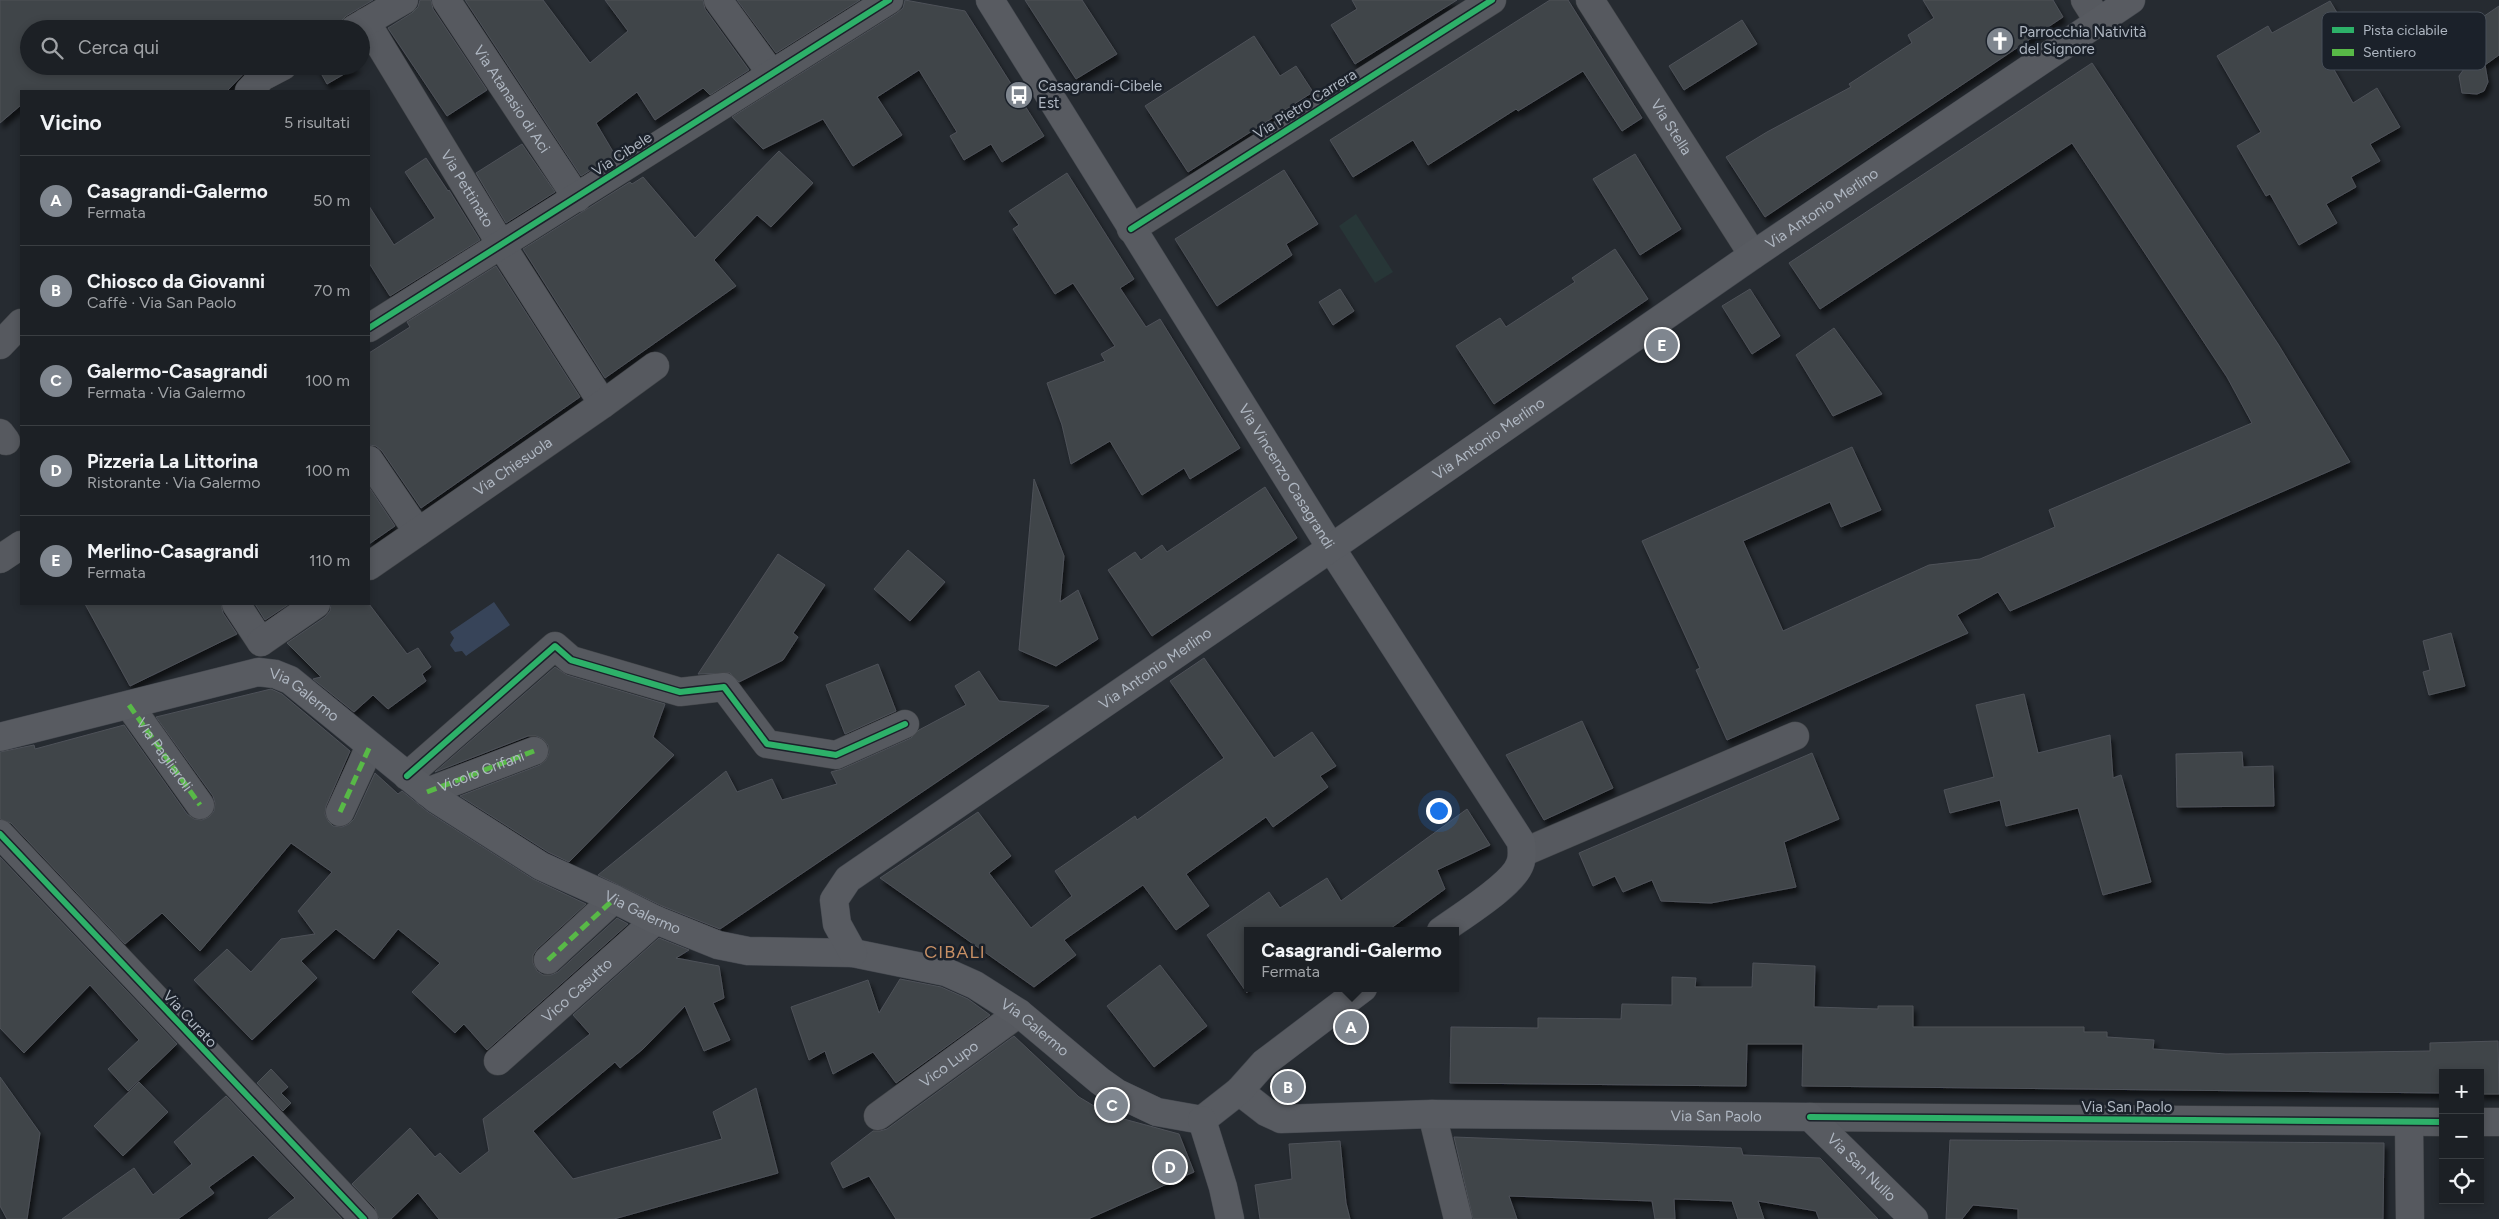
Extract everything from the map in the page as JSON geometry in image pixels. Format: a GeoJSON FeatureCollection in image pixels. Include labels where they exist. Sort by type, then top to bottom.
{"type":"FeatureCollection","features":[{"type":"Feature","properties":{"kind":"main road","name":"Via Vincenzo Casagrandi"},"geometry":{"type":"LineString","coordinates":[[990,0],[1331,548],[1514,828],[1521,842],[1522,852]]}},
{"type":"Feature","properties":{"kind":"main road","name":"Via Antonio Merlino"},"geometry":{"type":"LineString","coordinates":[[853,953],[837,924],[834,900],[848,879],[1331,548],[1753,255],[2092,11],[2131,0]]}},
{"type":"Feature","properties":{"kind":"main road","name":"Via Galermo"},"geometry":{"type":"LineString","coordinates":[[2,737],[258,672],[275,674],[290,680],[417,784],[541,866],[656,920],[718,945],[748,951],[853,953],[946,972],[976,985],[1019,1013],[1117,1093],[1157,1112],[1202,1120]]}},
{"type":"Feature","properties":{"kind":"main road"},"geometry":{"type":"LineString","coordinates":[[1446,927],[1510,880],[1520,865],[1522,852]]}},
{"type":"Feature","properties":{"kind":"main road"},"geometry":{"type":"LineString","coordinates":[[1230,1219],[1221,1180],[1202,1120],[1239,1090],[1264,1063],[1358,992]]}},
{"type":"Feature","properties":{"kind":"main road","name":"Via San Paolo"},"geometry":{"type":"LineString","coordinates":[[1239,1090],[1266,1112],[1281,1119],[1432,1114],[1810,1117]]}},
{"type":"Feature","properties":{"kind":"main road","name":"Via San Nullo"},"geometry":{"type":"LineString","coordinates":[[1810,1117],[1914,1219]]}},
{"type":"Feature","properties":{"kind":"street"},"geometry":{"type":"LineString","coordinates":[[370,20],[404,0]]}},
{"type":"Feature","properties":{"kind":"street","name":"Via Atanasio di Aci"},"geometry":{"type":"LineString","coordinates":[[446,0],[577,198]]}},
{"type":"Feature","properties":{"kind":"street"},"geometry":{"type":"LineString","coordinates":[[718,0],[771,73]]}},
{"type":"Feature","properties":{"kind":"street","name":"Via Cibele"},"geometry":{"type":"LineString","coordinates":[[370,327],[502,246],[771,73],[889,0]]}},
{"type":"Feature","properties":{"kind":"street","name":"Via Pietro Carrera"},"geometry":{"type":"LineString","coordinates":[[1131,229],[1492,0]]}},
{"type":"Feature","properties":{"kind":"street","name":"Via Stella"},"geometry":{"type":"LineString","coordinates":[[1590,0],[1753,255]]}},
{"type":"Feature","properties":{"kind":"street","name":"Via Pettinato"},"geometry":{"type":"LineString","coordinates":[[370,41],[603,404]]}},
{"type":"Feature","properties":{"kind":"street"},"geometry":{"type":"LineString","coordinates":[[250,90],[266,75]]}},
{"type":"Feature","properties":{"kind":"street"},"geometry":{"type":"LineString","coordinates":[[0,345],[20,324]]}},
{"type":"Feature","properties":{"kind":"street","name":"Via Chiesuola"},"geometry":{"type":"LineString","coordinates":[[370,565],[655,366]]}},
{"type":"Feature","properties":{"kind":"street"},"geometry":{"type":"LineString","coordinates":[[370,461],[418,532]]}},
{"type":"Feature","properties":{"kind":"street"},"geometry":{"type":"LineString","coordinates":[[0,559],[20,546]]}},
{"type":"Feature","properties":{"kind":"street"},"geometry":{"type":"LineString","coordinates":[[237,605],[261,642],[258,672]]}},
{"type":"Feature","properties":{"kind":"street"},"geometry":{"type":"LineString","coordinates":[[261,642],[315,605]]}},
{"type":"Feature","properties":{"kind":"street"},"geometry":{"type":"LineString","coordinates":[[417,784],[555,646],[571,660],[680,692],[724,687],[767,744],[836,755],[905,724]]}},
{"type":"Feature","properties":{"kind":"street","name":"Via Pagliaroli"},"geometry":{"type":"LineString","coordinates":[[129,705],[200,805]]}},
{"type":"Feature","properties":{"kind":"street"},"geometry":{"type":"LineString","coordinates":[[1522,852],[1794,736]]}},
{"type":"Feature","properties":{"kind":"street"},"geometry":{"type":"LineString","coordinates":[[340,812],[370,746]]}},
{"type":"Feature","properties":{"kind":"street","name":"Vicolo Crifani"},"geometry":{"type":"LineString","coordinates":[[417,784],[534,751]]}},
{"type":"Feature","properties":{"kind":"street","name":"Via Curato"},"geometry":{"type":"LineString","coordinates":[[0,834],[364,1219]]}},
{"type":"Feature","properties":{"kind":"street"},"geometry":{"type":"LineString","coordinates":[[548,960],[614,899]]}},
{"type":"Feature","properties":{"kind":"street","name":"Vico Casutto"},"geometry":{"type":"LineString","coordinates":[[498,1061],[656,920]]}},
{"type":"Feature","properties":{"kind":"street","name":"Vico Lupo"},"geometry":{"type":"LineString","coordinates":[[878,1116],[1019,1013]]}},
{"type":"Feature","properties":{"kind":"street"},"geometry":{"type":"LineString","coordinates":[[1432,1114],[1458,1219]]}},
{"type":"Feature","properties":{"kind":"street","name":"Via San Paolo"},"geometry":{"type":"LineString","coordinates":[[1810,1117],[2439,1122]]}},
{"type":"Feature","properties":{"kind":"street"},"geometry":{"type":"LineString","coordinates":[[2409,1122],[2410,1219]]}},
{"type":"Feature","properties":{"kind":"street"},"geometry":{"type":"LineString","coordinates":[[2484,1122],[2499,1122]]}},
{"type":"Feature","properties":{"kind":"shaded area"},"geometry":{"type":"Polygon","coordinates":[[[1356,214],[1393,272],[1375,283],[1339,226],[1356,214]]]}},
{"type":"Feature","properties":{"kind":"water"},"geometry":{"type":"Polygon","coordinates":[[[494,602],[510,625],[466,656],[462,651],[455,652],[450,645],[454,638],[450,632],[494,602]]]}},
{"type":"Feature","properties":{"kind":"building"},"geometry":{"type":"Polygon","coordinates":[[[0,0],[373,0],[342,20],[20,20],[20,75],[242,75],[228,90],[20,90],[20,106],[0,123],[0,0]]]}},
{"type":"Feature","properties":{"kind":"building"},"geometry":{"type":"Polygon","coordinates":[[[420,0],[431,0],[433,9],[487,90],[447,116],[388,28],[412,13],[418,7],[420,0]]]}},
{"type":"Feature","properties":{"kind":"building"},"geometry":{"type":"Polygon","coordinates":[[[465,0],[543,0],[590,63],[628,31],[605,0],[703,0],[705,9],[749,70],[710,95],[703,88],[655,120],[637,92],[596,123],[615,155],[581,176],[465,0]]]}},
{"type":"Feature","properties":{"kind":"building"},"geometry":{"type":"Polygon","coordinates":[[[737,0],[860,0],[776,53],[737,0]]]}},
{"type":"Feature","properties":{"kind":"building"},"geometry":{"type":"Polygon","coordinates":[[[905,0],[965,11],[1044,136],[1002,162],[991,144],[964,160],[950,136],[957,132],[919,70],[877,97],[902,135],[853,166],[823,119],[763,149],[732,117],[897,13],[903,8],[905,0]]]}},
{"type":"Feature","properties":{"kind":"building"},"geometry":{"type":"Polygon","coordinates":[[[1025,0],[1082,0],[1117,54],[1076,79],[1025,0]]]}},
{"type":"Feature","properties":{"kind":"building"},"geometry":{"type":"Polygon","coordinates":[[[1352,0],[1457,0],[1355,64],[1331,25],[1357,9],[1352,0]]]}},
{"type":"Feature","properties":{"kind":"building"},"geometry":{"type":"Polygon","coordinates":[[[1550,0],[1568,0],[1642,118],[1622,131],[1583,71],[1518,111],[1516,109],[1428,165],[1413,140],[1353,177],[1330,140],[1550,0]]]}},
{"type":"Feature","properties":{"kind":"building"},"geometry":{"type":"Polygon","coordinates":[[[1923,0],[2053,0],[2063,17],[1765,217],[1726,157],[1767,132],[1851,87],[1849,84],[1912,43],[1908,35],[1934,18],[1923,0]]]}},
{"type":"Feature","properties":{"kind":"building"},"geometry":{"type":"Polygon","coordinates":[[[2330,1],[2337,12],[2322,12],[2322,70],[2334,70],[2353,103],[2377,88],[2400,127],[2370,144],[2380,161],[2351,177],[2356,187],[2326,204],[2337,223],[2299,245],[2270,194],[2266,196],[2237,146],[2261,132],[2217,56],[2268,26],[2272,33],[2330,1]]]}},
{"type":"Feature","properties":{"kind":"building"},"geometry":{"type":"Polygon","coordinates":[[[2499,6],[2499,55],[2486,64],[2486,15],[2499,6]]]}},
{"type":"Feature","properties":{"kind":"building"},"geometry":{"type":"Polygon","coordinates":[[[1742,20],[1757,44],[1684,90],[1669,66],[1742,20]]]}},
{"type":"Feature","properties":{"kind":"building"},"geometry":{"type":"Polygon","coordinates":[[[1254,36],[1280,76],[1296,66],[1313,92],[1188,172],[1145,106],[1254,36]]]}},
{"type":"Feature","properties":{"kind":"building"},"geometry":{"type":"Polygon","coordinates":[[[2092,63],[2278,344],[2350,462],[2010,611],[1998,592],[1957,615],[1968,633],[1727,740],[1696,670],[1700,668],[1642,541],[1852,447],[1881,510],[1841,527],[1830,502],[1743,541],[1783,631],[1929,565],[1980,559],[2055,527],[2049,510],[2252,423],[2227,377],[2072,143],[1820,309],[1789,263],[2092,63]]]}},
{"type":"Feature","properties":{"kind":"building"},"geometry":{"type":"Polygon","coordinates":[[[2463,70],[2486,70],[2488,82],[2484,91],[2477,94],[2462,93],[2459,76],[2463,70]]]}},
{"type":"Feature","properties":{"kind":"building"},"geometry":{"type":"Polygon","coordinates":[[[322,75],[342,75],[327,84],[322,75]]]}},
{"type":"Feature","properties":{"kind":"building"},"geometry":{"type":"Polygon","coordinates":[[[522,144],[555,192],[506,223],[476,173],[522,144]]]}},
{"type":"Feature","properties":{"kind":"building"},"geometry":{"type":"Polygon","coordinates":[[[779,151],[813,183],[771,227],[757,215],[714,260],[736,286],[605,378],[523,249],[630,182],[632,184],[643,177],[695,238],[779,151]]]}},
{"type":"Feature","properties":{"kind":"building"},"geometry":{"type":"Polygon","coordinates":[[[1635,154],[1681,229],[1640,255],[1593,179],[1635,154]]]}},
{"type":"Feature","properties":{"kind":"building"},"geometry":{"type":"Polygon","coordinates":[[[426,158],[449,190],[480,240],[390,296],[370,265],[370,208],[394,245],[435,218],[405,172],[426,158]]]}},
{"type":"Feature","properties":{"kind":"building"},"geometry":{"type":"Polygon","coordinates":[[[1284,170],[1318,224],[1286,244],[1292,255],[1217,306],[1175,239],[1284,170]]]}},
{"type":"Feature","properties":{"kind":"building"},"geometry":{"type":"Polygon","coordinates":[[[1067,173],[1134,279],[1120,288],[1146,327],[1160,319],[1240,448],[1190,479],[1184,468],[1142,495],[1110,441],[1071,464],[1062,425],[1047,383],[1105,361],[1101,354],[1115,346],[1073,283],[1055,294],[1013,229],[1019,225],[1009,211],[1067,173]]]}},
{"type":"Feature","properties":{"kind":"building"},"geometry":{"type":"Polygon","coordinates":[[[1615,249],[1648,299],[1494,404],[1456,346],[1500,318],[1506,327],[1575,282],[1572,278],[1615,249]]]}},
{"type":"Feature","properties":{"kind":"building"},"geometry":{"type":"Polygon","coordinates":[[[496,266],[580,397],[421,508],[382,451],[376,446],[370,445],[370,352],[410,327],[407,322],[496,266]]]}},
{"type":"Feature","properties":{"kind":"building"},"geometry":{"type":"Polygon","coordinates":[[[1340,289],[1354,311],[1333,325],[1319,302],[1340,289]]]}},
{"type":"Feature","properties":{"kind":"building"},"geometry":{"type":"Polygon","coordinates":[[[1750,289],[1780,336],[1752,354],[1722,306],[1750,289]]]}},
{"type":"Feature","properties":{"kind":"building"},"geometry":{"type":"Polygon","coordinates":[[[1834,328],[1882,394],[1833,416],[1796,355],[1834,328]]]}},
{"type":"Feature","properties":{"kind":"building"},"geometry":{"type":"Polygon","coordinates":[[[1034,479],[1064,556],[1060,602],[1078,590],[1098,639],[1056,666],[1019,650],[1034,479]]]}},
{"type":"Feature","properties":{"kind":"building"},"geometry":{"type":"Polygon","coordinates":[[[1265,487],[1297,538],[1152,636],[1108,570],[1135,552],[1141,560],[1162,545],[1167,552],[1265,487]]]}},
{"type":"Feature","properties":{"kind":"building"},"geometry":{"type":"Polygon","coordinates":[[[370,488],[395,526],[370,543],[370,488]]]}},
{"type":"Feature","properties":{"kind":"building"},"geometry":{"type":"Polygon","coordinates":[[[908,550],[945,582],[910,621],[874,589],[908,550]]]}},
{"type":"Feature","properties":{"kind":"building"},"geometry":{"type":"Polygon","coordinates":[[[778,554],[825,585],[793,633],[798,637],[783,660],[739,682],[730,673],[698,674],[778,554]]]}},
{"type":"Feature","properties":{"kind":"building"},"geometry":{"type":"Polygon","coordinates":[[[86,605],[221,605],[223,613],[237,634],[130,686],[86,605]]]}},
{"type":"Feature","properties":{"kind":"building"},"geometry":{"type":"Polygon","coordinates":[[[256,605],[288,605],[265,620],[256,605]]]}},
{"type":"Feature","properties":{"kind":"building"},"geometry":{"type":"Polygon","coordinates":[[[331,605],[370,605],[407,654],[418,648],[431,667],[422,674],[426,681],[388,709],[373,695],[354,712],[313,679],[321,677],[287,643],[325,617],[330,611],[331,605]]]}},
{"type":"Feature","properties":{"kind":"building"},"geometry":{"type":"Polygon","coordinates":[[[2451,633],[2465,686],[2429,695],[2423,672],[2430,670],[2423,641],[2451,633]]]}},
{"type":"Feature","properties":{"kind":"building"},"geometry":{"type":"Polygon","coordinates":[[[1204,658],[1274,758],[1312,732],[1336,766],[1320,776],[1328,787],[1273,827],[1266,817],[1186,874],[1209,906],[1176,930],[1143,885],[1064,940],[1076,955],[1034,987],[880,878],[978,812],[1011,856],[989,873],[1031,928],[1072,896],[1055,871],[1135,816],[1137,820],[1224,758],[1170,681],[1204,658]]]}},
{"type":"Feature","properties":{"kind":"building"},"geometry":{"type":"Polygon","coordinates":[[[878,664],[896,711],[845,734],[826,685],[878,664]]]}},
{"type":"Feature","properties":{"kind":"building"},"geometry":{"type":"Polygon","coordinates":[[[555,667],[567,675],[665,704],[653,737],[674,755],[569,862],[548,852],[460,796],[540,765],[546,760],[549,753],[548,745],[543,739],[536,736],[528,736],[435,772],[555,667]]]}},
{"type":"Feature","properties":{"kind":"building"},"geometry":{"type":"Polygon","coordinates":[[[979,671],[999,701],[1049,706],[720,929],[662,906],[598,875],[726,771],[737,792],[772,779],[782,800],[837,784],[831,772],[842,769],[911,738],[919,730],[966,705],[955,686],[979,671]]]}},
{"type":"Feature","properties":{"kind":"building"},"geometry":{"type":"Polygon","coordinates":[[[271,689],[282,694],[350,751],[326,806],[325,814],[333,826],[342,827],[354,819],[375,773],[398,794],[402,791],[428,812],[533,879],[586,904],[537,949],[533,955],[533,963],[537,971],[543,975],[551,975],[558,972],[617,918],[628,924],[487,1050],[464,1024],[455,1033],[412,992],[440,963],[398,929],[374,959],[336,929],[301,961],[317,978],[252,1040],[194,980],[227,949],[251,972],[281,939],[315,934],[298,911],[332,872],[291,843],[200,951],[162,913],[125,944],[11,823],[0,819],[0,752],[34,745],[35,749],[124,725],[187,814],[194,819],[202,820],[209,817],[214,811],[215,803],[213,796],[156,717],[271,689]]]}},
{"type":"Feature","properties":{"kind":"building"},"geometry":{"type":"Polygon","coordinates":[[[2024,694],[2038,753],[2110,735],[2113,778],[2121,775],[2151,882],[2103,895],[2078,808],[2006,826],[2000,800],[1950,813],[1944,790],[1994,777],[1976,705],[2024,694]]]}},
{"type":"Feature","properties":{"kind":"building"},"geometry":{"type":"Polygon","coordinates":[[[1582,721],[1613,788],[1544,820],[1506,755],[1582,721]]]}},
{"type":"Feature","properties":{"kind":"building"},"geometry":{"type":"Polygon","coordinates":[[[2242,752],[2243,767],[2273,766],[2274,806],[2177,807],[2176,754],[2242,752]]]}},
{"type":"Feature","properties":{"kind":"building"},"geometry":{"type":"Polygon","coordinates":[[[1812,753],[1839,819],[1784,842],[1796,887],[1711,903],[1661,901],[1652,880],[1623,892],[1615,876],[1593,886],[1579,853],[1812,753]]]}},
{"type":"Feature","properties":{"kind":"building"},"geometry":{"type":"Polygon","coordinates":[[[1467,809],[1490,845],[1437,870],[1445,889],[1393,927],[1244,927],[1244,989],[1207,935],[1269,892],[1280,908],[1327,878],[1341,901],[1467,809]]]}},
{"type":"Feature","properties":{"kind":"building"},"geometry":{"type":"Polygon","coordinates":[[[0,857],[177,1044],[128,1091],[108,1069],[139,1040],[90,985],[24,1053],[0,1028],[0,857]]]}},
{"type":"Feature","properties":{"kind":"building"},"geometry":{"type":"Polygon","coordinates":[[[659,938],[689,950],[676,958],[719,966],[724,998],[713,1003],[730,1040],[704,1051],[685,1006],[643,1049],[620,1068],[615,1062],[533,1131],[573,1179],[722,1139],[713,1112],[756,1088],[778,1173],[614,1219],[439,1219],[418,1193],[391,1219],[379,1219],[375,1208],[352,1184],[410,1128],[435,1157],[440,1153],[460,1174],[489,1151],[483,1119],[590,1034],[573,1015],[659,938]]]}},
{"type":"Feature","properties":{"kind":"building"},"geometry":{"type":"Polygon","coordinates":[[[1753,963],[1815,966],[1814,1007],[1878,1009],[1878,1006],[1913,1006],[1913,1027],[2084,1027],[2084,1032],[2107,1032],[2107,1037],[2154,1040],[2153,1049],[2226,1054],[2430,1051],[2430,1043],[2498,1041],[2499,1094],[2484,1094],[2484,1069],[2439,1069],[2439,1093],[1802,1086],[1803,1044],[1747,1044],[1746,1086],[1450,1083],[1451,1027],[1538,1028],[1538,1018],[1621,1019],[1622,1004],[1672,1005],[1672,977],[1696,978],[1695,987],[1752,987],[1753,963]]]}},
{"type":"Feature","properties":{"kind":"building"},"geometry":{"type":"Polygon","coordinates":[[[1160,965],[1207,1026],[1154,1067],[1107,1006],[1160,965]]]}},
{"type":"Feature","properties":{"kind":"building"},"geometry":{"type":"Polygon","coordinates":[[[900,979],[941,987],[968,999],[990,1015],[896,1083],[873,1052],[833,1074],[825,1051],[809,1060],[791,1007],[868,980],[879,1013],[900,979]]]}},
{"type":"Feature","properties":{"kind":"building"},"geometry":{"type":"Polygon","coordinates":[[[1014,1036],[1079,1097],[1109,1115],[1179,1134],[1194,1172],[1088,1219],[896,1219],[869,1176],[843,1188],[831,1163],[873,1131],[887,1129],[1014,1036]]]}},
{"type":"Feature","properties":{"kind":"building"},"geometry":{"type":"Polygon","coordinates":[[[271,1069],[288,1087],[281,1093],[291,1103],[283,1111],[257,1083],[271,1069]]]}},
{"type":"Feature","properties":{"kind":"building"},"geometry":{"type":"Polygon","coordinates":[[[0,1077],[40,1133],[27,1219],[7,1219],[0,1206],[0,1077]]]}},
{"type":"Feature","properties":{"kind":"building"},"geometry":{"type":"Polygon","coordinates":[[[139,1082],[168,1112],[123,1156],[94,1126],[139,1082]]]}},
{"type":"Feature","properties":{"kind":"building"},"geometry":{"type":"Polygon","coordinates":[[[226,1096],[342,1219],[268,1219],[295,1198],[253,1155],[209,1187],[214,1193],[178,1219],[62,1219],[134,1168],[153,1195],[192,1164],[174,1142],[226,1096]]]}},
{"type":"Feature","properties":{"kind":"building"},"geometry":{"type":"Polygon","coordinates":[[[1454,1137],[1741,1148],[1743,1155],[1820,1158],[1878,1219],[1819,1219],[1816,1211],[1758,1201],[1764,1219],[1738,1219],[1732,1201],[1674,1199],[1675,1219],[1655,1219],[1652,1201],[1509,1196],[1517,1219],[1473,1219],[1454,1137]]]}},
{"type":"Feature","properties":{"kind":"building"},"geometry":{"type":"Polygon","coordinates":[[[1950,1140],[2384,1143],[2383,1219],[2018,1219],[2018,1209],[1973,1205],[1962,1219],[1946,1219],[1950,1140]]]}},
{"type":"Feature","properties":{"kind":"building"},"geometry":{"type":"Polygon","coordinates":[[[1340,1141],[1346,1203],[1350,1219],[1260,1219],[1255,1185],[1292,1179],[1289,1144],[1340,1141]]]}},
{"type":"Feature","properties":{"kind":"marked path"},"geometry":{"type":"LineString","coordinates":[[129,705],[200,805]]}},
{"type":"Feature","properties":{"kind":"marked path"},"geometry":{"type":"LineString","coordinates":[[340,812],[370,746]]}},
{"type":"Feature","properties":{"kind":"marked path"},"geometry":{"type":"LineString","coordinates":[[427,792],[534,751]]}},
{"type":"Feature","properties":{"kind":"marked path"},"geometry":{"type":"LineString","coordinates":[[548,960],[614,899]]}},
{"type":"Feature","properties":{"kind":"cycle path"},"geometry":{"type":"LineString","coordinates":[[370,327],[889,0]]}},
{"type":"Feature","properties":{"kind":"cycle path"},"geometry":{"type":"LineString","coordinates":[[1131,229],[1492,0]]}},
{"type":"Feature","properties":{"kind":"cycle path"},"geometry":{"type":"LineString","coordinates":[[407,776],[555,646],[571,660],[680,692],[724,687],[767,744],[836,755],[905,724]]}},
{"type":"Feature","properties":{"kind":"cycle path"},"geometry":{"type":"LineString","coordinates":[[0,834],[364,1219]]}},
{"type":"Feature","properties":{"kind":"cycle path"},"geometry":{"type":"LineString","coordinates":[[1810,1117],[2439,1122]]}},
{"type":"Feature","properties":{"kind":"place","name":"Parrocchia Natività del Signore"},"geometry":{"type":"Point","coordinates":[2000,41]}},
{"type":"Feature","properties":{"kind":"place","name":"Casagrandi-Cibele Est"},"geometry":{"type":"Point","coordinates":[1019,95]}},
{"type":"Feature","properties":{"kind":"place","name":"Merlino-Casagrandi"},"geometry":{"type":"Point","coordinates":[1662,345]}},
{"type":"Feature","properties":{"kind":"place","name":"Casagrandi-Galermo"},"geometry":{"type":"Point","coordinates":[1351,1027]}},
{"type":"Feature","properties":{"kind":"place","name":"Chiosco da Giovanni"},"geometry":{"type":"Point","coordinates":[1288,1087]}},
{"type":"Feature","properties":{"kind":"place","name":"Galermo-Casagrandi"},"geometry":{"type":"Point","coordinates":[1112,1105]}},
{"type":"Feature","properties":{"kind":"place","name":"Pizzeria La Littorina"},"geometry":{"type":"Point","coordinates":[1170,1167]}},
{"type":"Feature","properties":{"kind":"district","name":"CIBALI"},"geometry":{"type":"Point","coordinates":[955,952]}}]}
